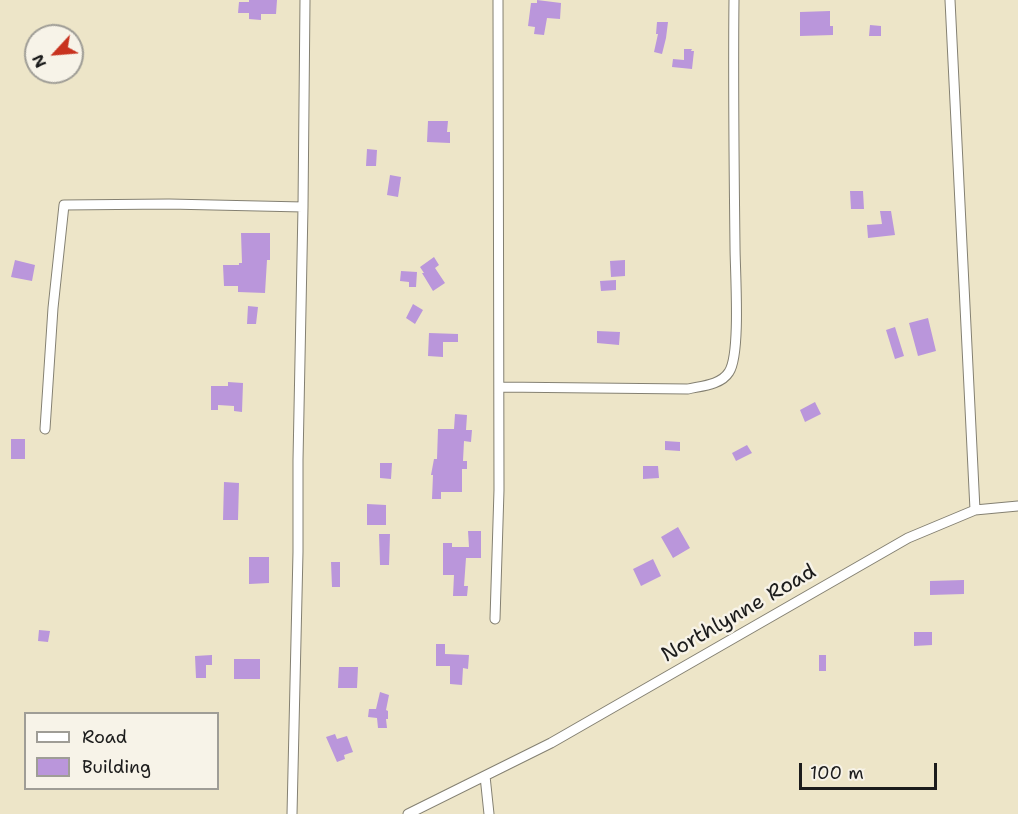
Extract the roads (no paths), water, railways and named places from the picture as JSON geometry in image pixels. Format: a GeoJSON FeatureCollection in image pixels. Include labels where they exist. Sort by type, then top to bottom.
{"type":"FeatureCollection","features":[{"type":"Feature","properties":{"kind":"street"},"geometry":{"type":"LineString","coordinates":[[292,814],[298,552],[305,0]]}},
{"type":"Feature","properties":{"kind":"street"},"geometry":{"type":"LineString","coordinates":[[495,619],[500,490],[498,0]]}},
{"type":"Feature","properties":{"kind":"street"},"geometry":{"type":"LineString","coordinates":[[499,387],[688,389],[709,385],[729,373],[733,363],[736,311],[734,0]]}},
{"type":"Feature","properties":{"kind":"street"},"geometry":{"type":"LineString","coordinates":[[950,0],[975,510]]}},
{"type":"Feature","properties":{"kind":"street"},"geometry":{"type":"LineString","coordinates":[[45,429],[53,308],[64,205],[169,204],[303,207]]}},
{"type":"Feature","properties":{"kind":"street","name":"Northlynne Road"},"geometry":{"type":"LineString","coordinates":[[408,814],[551,743],[908,538],[975,510],[1018,506]]}},
{"type":"Feature","properties":{"kind":"street"},"geometry":{"type":"LineString","coordinates":[[485,776],[489,814]]}}]}
